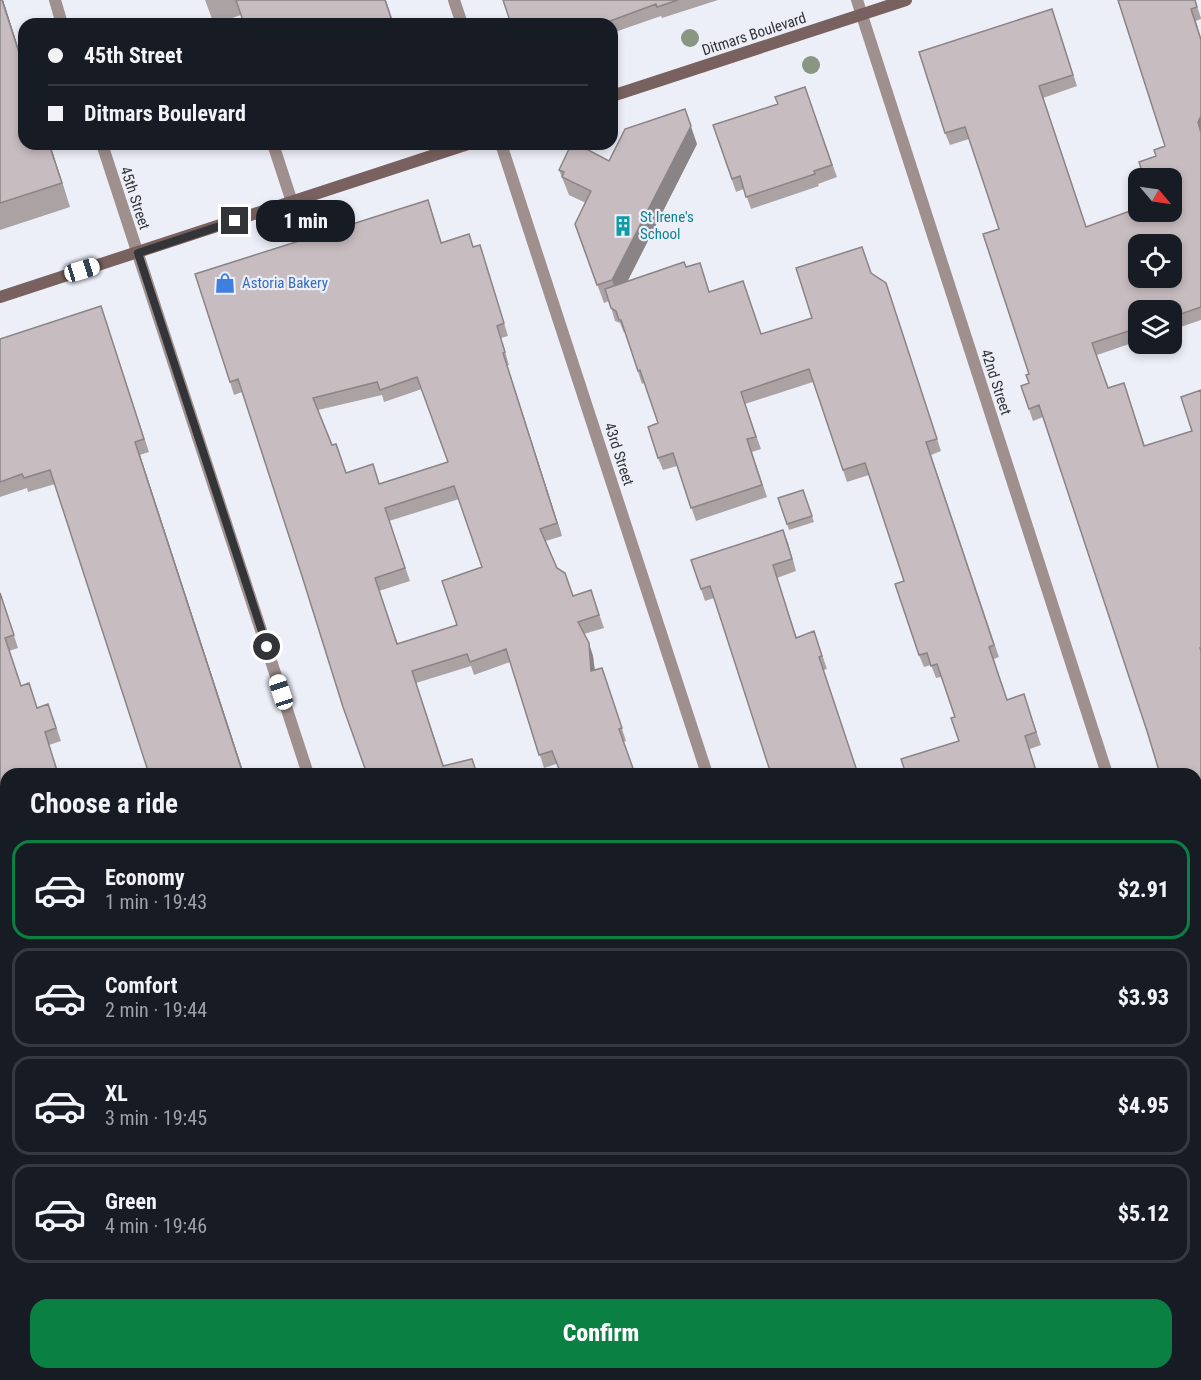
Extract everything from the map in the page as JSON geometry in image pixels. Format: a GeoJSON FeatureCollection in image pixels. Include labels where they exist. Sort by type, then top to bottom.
{"type":"FeatureCollection","features":[{"type":"Feature","properties":{"kind":"street"},"geometry":{"type":"LineString","coordinates":[[55,0],[60,18]]}},
{"type":"Feature","properties":{"kind":"street"},"geometry":{"type":"LineString","coordinates":[[454,0],[460,18]]}},
{"type":"Feature","properties":{"kind":"street","name":"42nd Street"},"geometry":{"type":"LineString","coordinates":[[857,0],[1105,768]]}},
{"type":"Feature","properties":{"kind":"street","name":"Ditmars Boulevard"},"geometry":{"type":"LineString","coordinates":[[618,94],[906,0]]}},
{"type":"Feature","properties":{"kind":"street","name":"45th Street"},"geometry":{"type":"LineString","coordinates":[[104,150],[306,768]]}},
{"type":"Feature","properties":{"kind":"street"},"geometry":{"type":"LineString","coordinates":[[275,150],[292,202]]}},
{"type":"Feature","properties":{"kind":"street"},"geometry":{"type":"LineString","coordinates":[[0,297],[450,150]]}},
{"type":"Feature","properties":{"kind":"street","name":"43rd Street"},"geometry":{"type":"LineString","coordinates":[[503,150],[705,768]]}},
{"type":"Feature","properties":{"kind":"building"},"geometry":{"type":"Polygon","coordinates":[[[0,0],[2,0],[18,49],[18,150],[51,150],[62,183],[0,203],[0,0]]]}},
{"type":"Feature","properties":{"kind":"building"},"geometry":{"type":"Polygon","coordinates":[[[236,0],[385,0],[391,18],[242,18],[236,0]]]}},
{"type":"Feature","properties":{"kind":"building"},"geometry":{"type":"Polygon","coordinates":[[[503,0],[678,0],[657,7],[656,4],[618,18],[509,18],[503,0]]]}},
{"type":"Feature","properties":{"kind":"building"},"geometry":{"type":"Polygon","coordinates":[[[1118,0],[1195,0],[1197,7],[1191,9],[1201,40],[1201,116],[1198,122],[1201,133],[1201,307],[1182,314],[1182,300],[1128,300],[1128,331],[1092,343],[1108,388],[1124,383],[1144,446],[1192,431],[1181,397],[1201,390],[1201,768],[1158,768],[1039,405],[1029,409],[1021,386],[1029,383],[1026,375],[1029,374],[983,234],[999,229],[965,127],[945,133],[919,52],[1052,9],[1073,75],[1039,86],[1086,227],[1128,212],[1128,222],[1182,222],[1182,168],[1141,168],[1139,162],[1156,156],[1154,150],[1165,146],[1118,0]]]}},
{"type":"Feature","properties":{"kind":"building"},"geometry":{"type":"Polygon","coordinates":[[[805,87],[832,165],[814,171],[815,174],[746,197],[740,176],[732,179],[713,125],[778,104],[775,97],[805,87]]]}},
{"type":"Feature","properties":{"kind":"building","name":"St Irene's School"},"geometry":{"type":"Polygon","coordinates":[[[685,109],[691,126],[612,280],[597,285],[575,224],[591,191],[562,177],[564,172],[559,170],[569,150],[588,150],[609,161],[614,150],[618,150],[618,143],[625,129],[685,109]]]}},
{"type":"Feature","properties":{"kind":"building"},"geometry":{"type":"Polygon","coordinates":[[[428,200],[441,243],[469,234],[473,247],[480,245],[504,323],[497,326],[505,352],[503,353],[557,523],[540,529],[557,568],[565,573],[573,596],[591,590],[599,615],[578,622],[589,643],[591,671],[602,668],[633,768],[559,768],[552,751],[539,755],[506,649],[470,662],[467,654],[412,671],[443,766],[472,759],[475,768],[365,768],[343,707],[238,379],[230,382],[195,274],[428,200]],[[417,377],[380,390],[377,382],[313,398],[332,445],[336,444],[346,473],[373,464],[379,484],[448,462],[417,377]],[[454,486],[385,508],[405,568],[375,578],[397,644],[457,625],[442,581],[482,567],[454,486]]]}},
{"type":"Feature","properties":{"kind":"building"},"geometry":{"type":"Polygon","coordinates":[[[862,247],[871,273],[886,283],[937,439],[926,442],[994,645],[989,647],[1007,700],[1024,694],[1036,732],[1025,736],[1035,768],[904,768],[901,759],[959,741],[951,718],[955,717],[937,664],[931,666],[927,653],[919,655],[895,584],[904,581],[865,463],[843,470],[809,369],[741,392],[756,437],[747,439],[762,485],[691,508],[673,453],[658,458],[648,427],[658,423],[621,320],[616,311],[611,308],[605,289],[684,262],[686,267],[700,263],[709,292],[743,281],[761,334],[812,318],[796,268],[862,247]]]}},
{"type":"Feature","properties":{"kind":"building"},"geometry":{"type":"Polygon","coordinates":[[[101,306],[144,439],[135,442],[241,768],[147,768],[50,470],[24,478],[22,474],[0,482],[0,339],[101,306]]]}},
{"type":"Feature","properties":{"kind":"building"},"geometry":{"type":"Polygon","coordinates":[[[803,490],[812,516],[787,524],[778,498],[803,490]]]}},
{"type":"Feature","properties":{"kind":"building"},"geometry":{"type":"Polygon","coordinates":[[[783,530],[792,559],[773,565],[796,638],[814,631],[822,656],[819,657],[856,768],[769,768],[710,586],[701,589],[691,560],[783,530]]]}},
{"type":"Feature","properties":{"kind":"building"},"geometry":{"type":"Polygon","coordinates":[[[0,593],[14,635],[5,638],[21,686],[29,683],[37,708],[48,704],[56,728],[45,732],[56,768],[0,768],[0,593]]]}},
{"type":"Feature","properties":{"kind":"place","name":"St Irene's School"},"geometry":{"type":"Point","coordinates":[623,226]}},
{"type":"Feature","properties":{"kind":"place","name":"Astoria Bakery"},"geometry":{"type":"Point","coordinates":[225,283]}},
{"type":"Feature","properties":{"kind":"route"},"geometry":{"type":"LineString","coordinates":[[235,221],[138,253],[267,647]]}}]}
